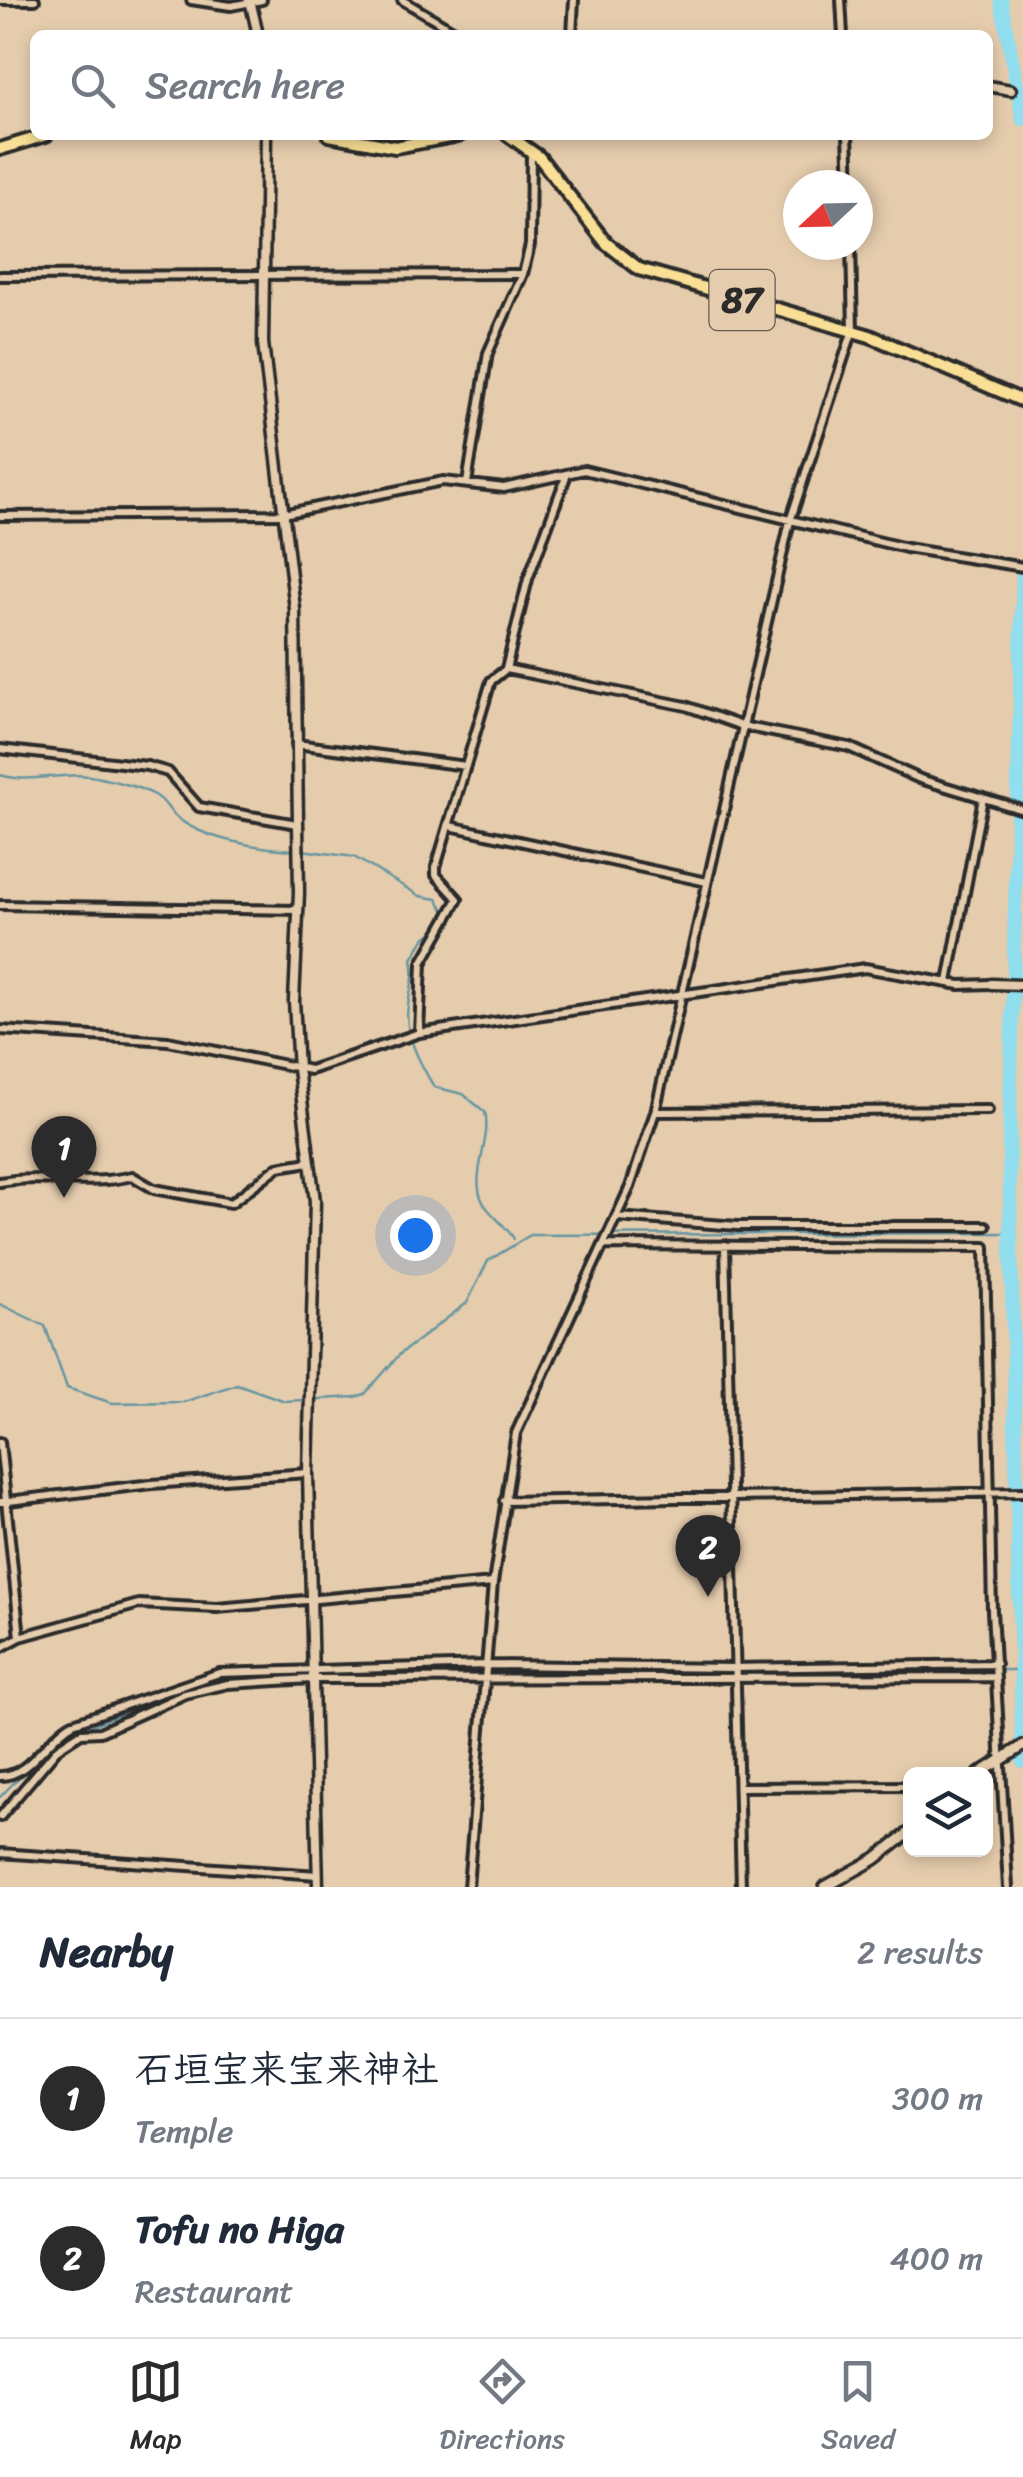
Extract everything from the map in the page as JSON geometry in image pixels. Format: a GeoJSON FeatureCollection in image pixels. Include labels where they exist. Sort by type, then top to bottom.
{"type":"FeatureCollection","features":[{"type":"Feature","properties":{"kind":"main road"},"geometry":{"type":"LineString","coordinates":[[0,149],[30,140]]}},
{"type":"Feature","properties":{"kind":"main road"},"geometry":{"type":"LineString","coordinates":[[356,140],[395,147],[433,140]]}},
{"type":"Feature","properties":{"kind":"main road","name":"87"},"geometry":{"type":"LineString","coordinates":[[516,140],[532,150],[618,256],[638,269],[854,330],[1022,401]]}},
{"type":"Feature","properties":{"kind":"main road"},"geometry":{"type":"LineString","coordinates":[[989,1767],[1019,1749]]}},
{"type":"Feature","properties":{"kind":"main road"},"geometry":{"type":"LineString","coordinates":[[825,1887],[875,1859],[903,1837]]}},
{"type":"Feature","properties":{"kind":"street"},"geometry":{"type":"LineString","coordinates":[[0,0],[35,0]]}},
{"type":"Feature","properties":{"kind":"street"},"geometry":{"type":"LineString","coordinates":[[191,0],[262,0]]}},
{"type":"Feature","properties":{"kind":"street"},"geometry":{"type":"LineString","coordinates":[[402,0],[452,30]]}},
{"type":"Feature","properties":{"kind":"street"},"geometry":{"type":"LineString","coordinates":[[572,30],[574,0]]}},
{"type":"Feature","properties":{"kind":"street"},"geometry":{"type":"LineString","coordinates":[[841,0],[843,30]]}},
{"type":"Feature","properties":{"kind":"street"},"geometry":{"type":"LineString","coordinates":[[250,2],[257,30]]}},
{"type":"Feature","properties":{"kind":"street"},"geometry":{"type":"LineString","coordinates":[[993,87],[1023,92]]}},
{"type":"Feature","properties":{"kind":"street"},"geometry":{"type":"LineString","coordinates":[[266,140],[265,379],[295,609],[298,1069],[314,1201],[308,1472],[318,1887]]}},
{"type":"Feature","properties":{"kind":"street"},"geometry":{"type":"LineString","coordinates":[[848,140],[849,170]]}},
{"type":"Feature","properties":{"kind":"street"},"geometry":{"type":"LineString","coordinates":[[466,484],[488,353],[523,274],[530,246],[532,150]]}},
{"type":"Feature","properties":{"kind":"street"},"geometry":{"type":"LineString","coordinates":[[468,1887],[493,1583],[516,1433],[639,1167],[655,1112],[790,521],[854,330],[852,260]]}},
{"type":"Feature","properties":{"kind":"street"},"geometry":{"type":"LineString","coordinates":[[0,276],[264,278],[523,274]]}},
{"type":"Feature","properties":{"kind":"street"},"geometry":{"type":"LineString","coordinates":[[0,516],[283,514],[443,481],[504,488],[600,470],[906,548],[1023,567]]}},
{"type":"Feature","properties":{"kind":"street"},"geometry":{"type":"LineString","coordinates":[[419,1034],[422,964],[458,899],[436,874],[491,682],[506,669],[528,579],[567,474]]}},
{"type":"Feature","properties":{"kind":"street"},"geometry":{"type":"LineString","coordinates":[[506,669],[686,706],[742,726],[849,747],[920,778],[1023,810]]}},
{"type":"Feature","properties":{"kind":"street"},"geometry":{"type":"LineString","coordinates":[[296,744],[466,766]]}},
{"type":"Feature","properties":{"kind":"street"},"geometry":{"type":"LineString","coordinates":[[0,749],[147,766],[168,772],[199,807],[297,824]]}},
{"type":"Feature","properties":{"kind":"street"},"geometry":{"type":"LineString","coordinates":[[948,982],[983,798]]}},
{"type":"Feature","properties":{"kind":"street"},"geometry":{"type":"LineString","coordinates":[[450,826],[707,882]]}},
{"type":"Feature","properties":{"kind":"street"},"geometry":{"type":"LineString","coordinates":[[0,904],[298,910]]}},
{"type":"Feature","properties":{"kind":"street"},"geometry":{"type":"LineString","coordinates":[[0,1030],[168,1041],[310,1070],[419,1034],[866,968],[948,982],[1023,985]]}},
{"type":"Feature","properties":{"kind":"street"},"geometry":{"type":"LineString","coordinates":[[655,1112],[988,1110]]}},
{"type":"Feature","properties":{"kind":"street"},"geometry":{"type":"LineString","coordinates":[[0,1182],[32,1177],[104,1183],[132,1176],[154,1189],[231,1203],[278,1166],[310,1162]]}},
{"type":"Feature","properties":{"kind":"street"},"geometry":{"type":"LineString","coordinates":[[617,1217],[738,1226],[986,1226]]}},
{"type":"Feature","properties":{"kind":"street"},"geometry":{"type":"LineString","coordinates":[[603,1245],[984,1246],[988,1493],[1008,1887]]}},
{"type":"Feature","properties":{"kind":"street"},"geometry":{"type":"LineString","coordinates":[[726,1246],[733,1678],[742,1787],[741,1887]]}},
{"type":"Feature","properties":{"kind":"street"},"geometry":{"type":"LineString","coordinates":[[0,1442],[3,1502],[20,1636]]}},
{"type":"Feature","properties":{"kind":"street"},"geometry":{"type":"LineString","coordinates":[[3,1502],[152,1484],[308,1472]]}},
{"type":"Feature","properties":{"kind":"street"},"geometry":{"type":"LineString","coordinates":[[504,1502],[1023,1492]]}},
{"type":"Feature","properties":{"kind":"street"},"geometry":{"type":"LineString","coordinates":[[0,1648],[20,1636],[139,1604],[217,1608],[311,1596],[493,1583]]}},
{"type":"Feature","properties":{"kind":"street"},"geometry":{"type":"LineString","coordinates":[[0,1776],[20,1770],[58,1731],[219,1673],[313,1667],[996,1664]]}},
{"type":"Feature","properties":{"kind":"street"},"geometry":{"type":"LineString","coordinates":[[0,1817],[58,1748],[81,1734],[100,1732],[185,1694],[214,1687],[312,1679],[995,1677]]}},
{"type":"Feature","properties":{"kind":"street"},"geometry":{"type":"LineString","coordinates":[[742,1787],[903,1786]]}},
{"type":"Feature","properties":{"kind":"street"},"geometry":{"type":"LineString","coordinates":[[0,1853],[318,1876]]}},
{"type":"Feature","properties":{"kind":"waterway"},"geometry":{"type":"LineString","coordinates":[[1001,0],[1023,119]]}},
{"type":"Feature","properties":{"kind":"waterway"},"geometry":{"type":"LineString","coordinates":[[1023,573],[1009,1156],[1023,1761]]}},
{"type":"Feature","properties":{"kind":"waterway"},"geometry":{"type":"LineString","coordinates":[[1019,707],[1023,706]]}},
{"type":"Feature","properties":{"kind":"waterway"},"geometry":{"type":"LineString","coordinates":[[0,775],[76,775],[115,781],[153,794],[175,816],[215,837],[294,850]]}},
{"type":"Feature","properties":{"kind":"waterway"},"geometry":{"type":"LineString","coordinates":[[302,850],[354,857],[420,896],[437,899],[447,914]]}},
{"type":"Feature","properties":{"kind":"waterway"},"geometry":{"type":"LineString","coordinates":[[438,928],[424,939],[412,959],[407,1016],[411,1038],[434,1087],[463,1094],[485,1112],[479,1192],[486,1207],[514,1239]]}},
{"type":"Feature","properties":{"kind":"waterway"},"geometry":{"type":"LineString","coordinates":[[0,1304],[45,1326],[67,1388],[112,1403],[184,1402],[237,1384],[285,1401],[355,1397],[365,1394],[400,1354],[467,1303],[488,1261],[530,1235],[1010,1233]]}},
{"type":"Feature","properties":{"kind":"waterway"},"geometry":{"type":"LineString","coordinates":[[316,1674],[992,1670]]}},
{"type":"Feature","properties":{"kind":"waterway"},"geometry":{"type":"LineString","coordinates":[[1000,1670],[1018,1670]]}},
{"type":"Feature","properties":{"kind":"waterway"},"geometry":{"type":"LineString","coordinates":[[57,1739],[186,1688],[268,1675]]}},
{"type":"Feature","properties":{"kind":"waterway"},"geometry":{"type":"LineString","coordinates":[[0,1797],[27,1769]]}},
{"type":"Feature","properties":{"kind":"place","name":"石垣宝来宝来神社"},"geometry":{"type":"Point","coordinates":[64,1198]}},
{"type":"Feature","properties":{"kind":"place","name":"Tofu no Higa"},"geometry":{"type":"Point","coordinates":[708,1597]}}]}
